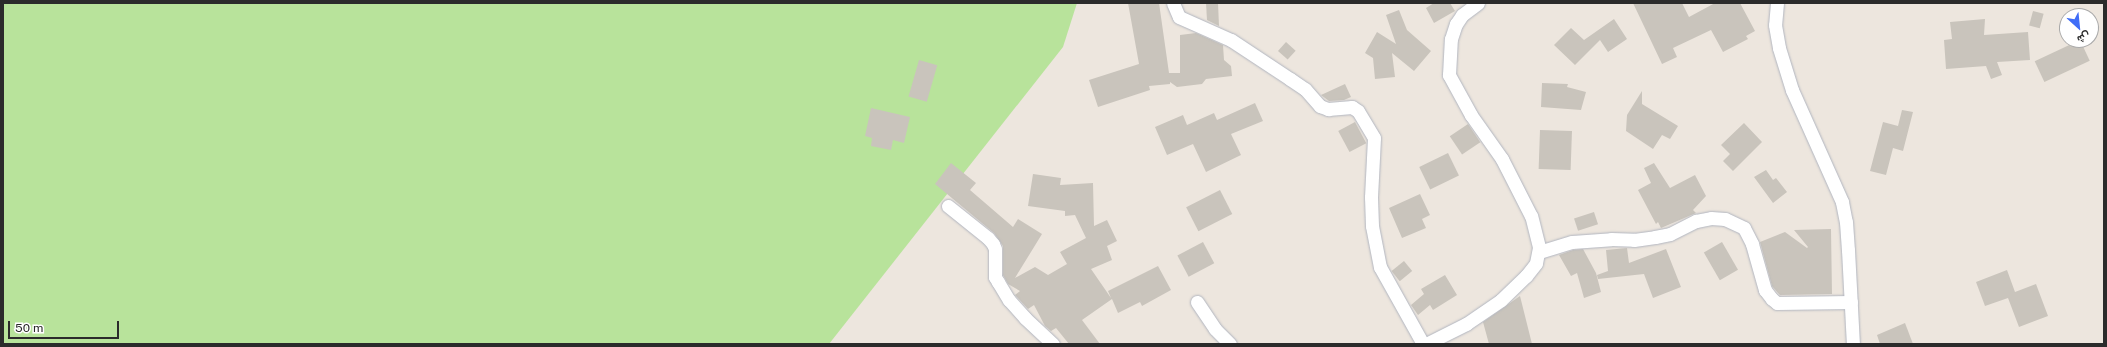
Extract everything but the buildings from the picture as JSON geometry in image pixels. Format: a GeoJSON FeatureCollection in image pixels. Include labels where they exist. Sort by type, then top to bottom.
{"type":"FeatureCollection","features":[{"type":"Feature","properties":{"kind":"street"},"geometry":{"type":"LineString","coordinates":[[1173,3],[1180,17],[1231,40],[1290,79],[1320,106],[1328,109],[1352,107],[1358,111],[1374,138],[1371,197],[1372,226],[1380,266],[1423,344]]}},
{"type":"Feature","properties":{"kind":"street"},"geometry":{"type":"LineString","coordinates":[[1426,344],[1466,324],[1501,300],[1526,276],[1536,263],[1539,252],[1538,240],[1531,216],[1502,159],[1471,115],[1449,75],[1451,39],[1456,24],[1462,15],[1478,3]]}},
{"type":"Feature","properties":{"kind":"street"},"geometry":{"type":"LineString","coordinates":[[1777,3],[1775,25],[1779,48],[1792,90],[1842,202],[1846,222],[1853,344]]}},
{"type":"Feature","properties":{"kind":"street"},"geometry":{"type":"LineString","coordinates":[[948,206],[988,238],[993,244],[995,249],[995,277],[998,282],[1009,300],[1025,318],[1053,344]]}},
{"type":"Feature","properties":{"kind":"street"},"geometry":{"type":"LineString","coordinates":[[1539,252],[1572,242],[1611,239],[1634,240],[1655,237],[1670,234],[1696,221],[1711,218],[1725,219],[1744,228],[1752,244],[1765,290],[1772,300],[1778,303],[1851,302]]}},
{"type":"Feature","properties":{"kind":"street"},"geometry":{"type":"LineString","coordinates":[[1197,302],[1215,329],[1230,344]]}},
{"type":"Feature","properties":{"kind":"green space"},"geometry":{"type":"Polygon","coordinates":[[[3,3],[1077,3],[1063,47],[829,344],[3,344],[3,3]]]}}]}
